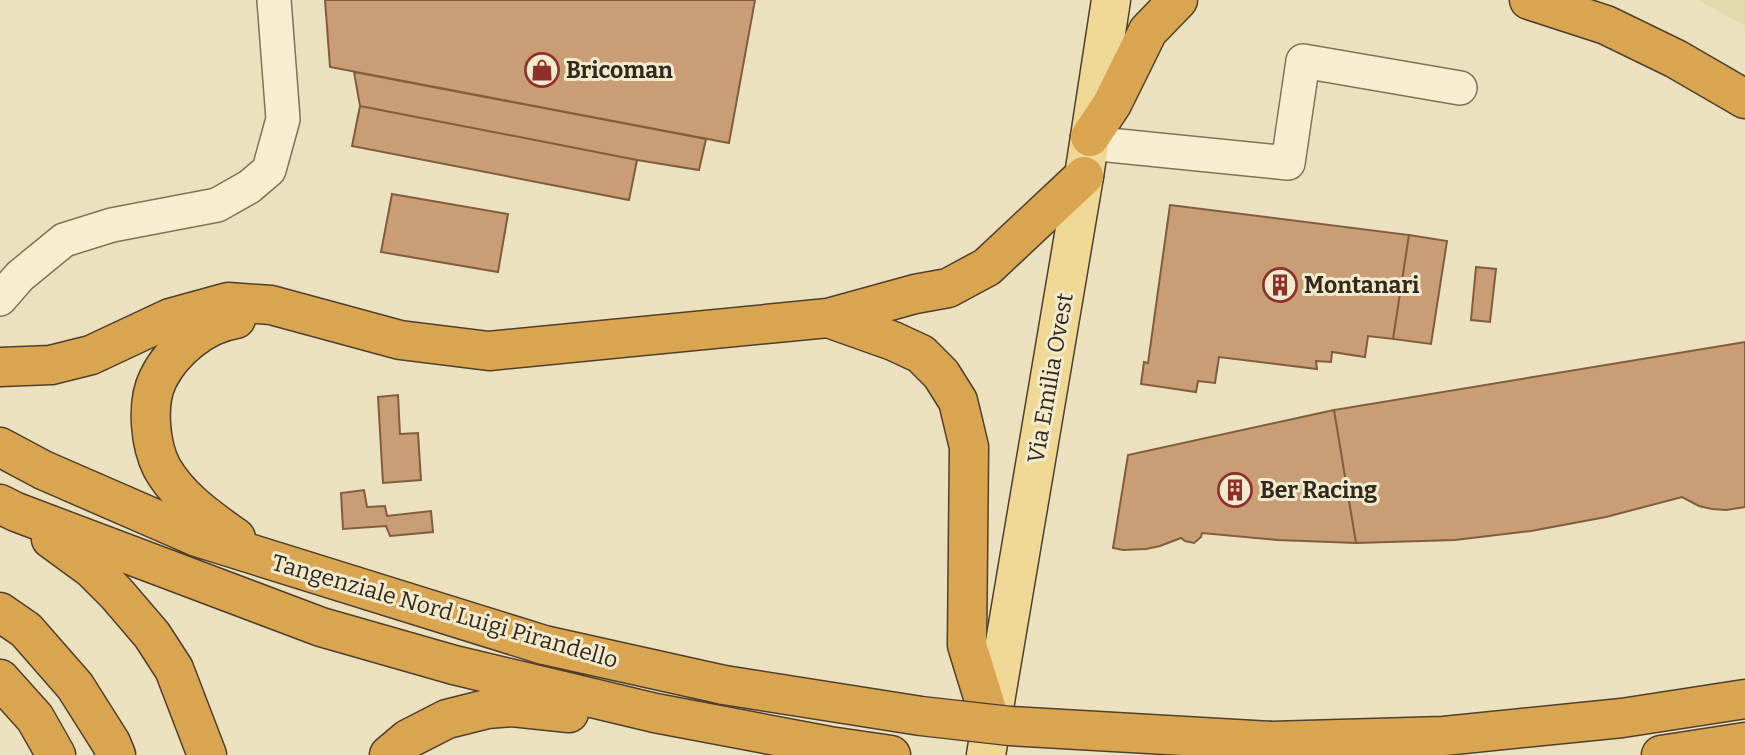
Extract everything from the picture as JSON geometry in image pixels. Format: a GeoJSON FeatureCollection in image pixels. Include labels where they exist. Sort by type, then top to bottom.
{"type":"FeatureCollection","features":[{"type":"Feature","properties":{"kind":"highway"},"geometry":{"type":"LineString","coordinates":[[0,368],[51,365],[91,355],[170,318],[229,302],[271,305],[400,340],[489,351],[828,318],[915,293],[948,288],[987,267],[1088,152],[1148,31],[1178,0]]}},
{"type":"Feature","properties":{"kind":"highway"},"geometry":{"type":"LineString","coordinates":[[1529,0],[1606,25],[1676,59],[1745,99]]}},
{"type":"Feature","properties":{"kind":"highway"},"geometry":{"type":"LineString","coordinates":[[260,556],[205,516],[176,489],[161,466],[152,440],[151,411],[157,381],[170,359],[189,341],[207,329],[230,320],[290,310]]}},
{"type":"Feature","properties":{"kind":"highway"},"geometry":{"type":"LineString","coordinates":[[828,318],[921,354],[940,374],[958,401],[969,447],[967,645],[989,739]]}},
{"type":"Feature","properties":{"kind":"highway","name":"Tangenziale Nord Luigi Pirandello"},"geometry":{"type":"LineString","coordinates":[[0,447],[43,470],[197,537],[544,645],[724,685],[908,715],[1010,726],[1271,741],[1444,736],[1622,718],[1745,699]]}},
{"type":"Feature","properties":{"kind":"highway"},"geometry":{"type":"LineString","coordinates":[[8,508],[92,569],[152,635],[174,669],[207,755]]}},
{"type":"Feature","properties":{"kind":"highway","name":"Tangenziale Nord Luigi Pirandello"},"geometry":{"type":"LineString","coordinates":[[8,508],[321,626],[454,664],[655,713],[891,755]]}},
{"type":"Feature","properties":{"kind":"highway"},"geometry":{"type":"LineString","coordinates":[[0,612],[26,630],[75,685],[116,755]]}},
{"type":"Feature","properties":{"kind":"highway"},"geometry":{"type":"LineString","coordinates":[[0,678],[35,718],[56,755]]}},
{"type":"Feature","properties":{"kind":"highway"},"geometry":{"type":"LineString","coordinates":[[1622,718],[1713,684],[1745,680]]}},
{"type":"Feature","properties":{"kind":"highway"},"geometry":{"type":"LineString","coordinates":[[389,755],[408,738],[447,719],[486,709],[512,707],[580,714],[638,727],[708,724]]}},
{"type":"Feature","properties":{"kind":"highway"},"geometry":{"type":"LineString","coordinates":[[1661,755],[1745,742]]}},
{"type":"Feature","properties":{"kind":"main road","name":"Via Emilia Ovest"},"geometry":{"type":"LineString","coordinates":[[989,739],[1111,0]]}},
{"type":"Feature","properties":{"kind":"street"},"geometry":{"type":"LineString","coordinates":[[0,299],[20,276],[64,240],[112,225],[217,205],[249,187],[269,170],[283,120],[274,0]]}},
{"type":"Feature","properties":{"kind":"street"},"geometry":{"type":"LineString","coordinates":[[1088,152],[1288,163],[1303,61],[1460,88]]}},
{"type":"Feature","properties":{"kind":"shaded area"},"geometry":{"type":"Polygon","coordinates":[[[1698,0],[1745,0],[1745,26],[1698,0]]]}},
{"type":"Feature","properties":{"kind":"building","name":"Bricoman"},"geometry":{"type":"Polygon","coordinates":[[[325,0],[755,0],[729,143],[330,67],[325,0]]]}},
{"type":"Feature","properties":{"kind":"building"},"geometry":{"type":"Polygon","coordinates":[[[354,72],[706,139],[699,170],[360,106],[354,72]]]}},
{"type":"Feature","properties":{"kind":"building"},"geometry":{"type":"Polygon","coordinates":[[[360,106],[637,160],[629,200],[352,146],[360,106]]]}},
{"type":"Feature","properties":{"kind":"building"},"geometry":{"type":"Polygon","coordinates":[[[392,194],[508,214],[498,272],[381,252],[392,194]]]}},
{"type":"Feature","properties":{"kind":"building","name":"Montanari"},"geometry":{"type":"Polygon","coordinates":[[[1170,205],[1409,235],[1393,339],[1368,336],[1365,357],[1332,352],[1331,362],[1316,361],[1317,369],[1219,357],[1215,383],[1198,381],[1196,392],[1141,384],[1144,362],[1148,363],[1170,205]]]}},
{"type":"Feature","properties":{"kind":"building"},"geometry":{"type":"Polygon","coordinates":[[[1409,235],[1447,241],[1431,344],[1393,339],[1409,235]]]}},
{"type":"Feature","properties":{"kind":"building"},"geometry":{"type":"Polygon","coordinates":[[[1476,267],[1496,269],[1490,322],[1471,320],[1476,267]]]}},
{"type":"Feature","properties":{"kind":"building"},"geometry":{"type":"Polygon","coordinates":[[[1745,342],[1745,507],[1712,509],[1682,497],[1606,517],[1531,531],[1455,540],[1356,543],[1334,410],[1745,342]]]}},
{"type":"Feature","properties":{"kind":"building"},"geometry":{"type":"Polygon","coordinates":[[[398,395],[400,434],[418,433],[421,480],[383,483],[378,397],[398,395]]]}},
{"type":"Feature","properties":{"kind":"building","name":"Ber Racing"},"geometry":{"type":"Polygon","coordinates":[[[1334,410],[1356,543],[1277,540],[1202,533],[1194,543],[1181,538],[1146,549],[1113,548],[1128,455],[1334,410]]]}},
{"type":"Feature","properties":{"kind":"building"},"geometry":{"type":"Polygon","coordinates":[[[364,490],[367,507],[385,506],[387,516],[431,511],[433,532],[390,536],[386,526],[343,529],[341,493],[364,490]]]}},
{"type":"Feature","properties":{"kind":"place","name":"Bricoman"},"geometry":{"type":"Point","coordinates":[542,70]}},
{"type":"Feature","properties":{"kind":"place","name":"Montanari"},"geometry":{"type":"Point","coordinates":[1280,285]}},
{"type":"Feature","properties":{"kind":"place","name":"Ber Racing"},"geometry":{"type":"Point","coordinates":[1235,490]}}]}
